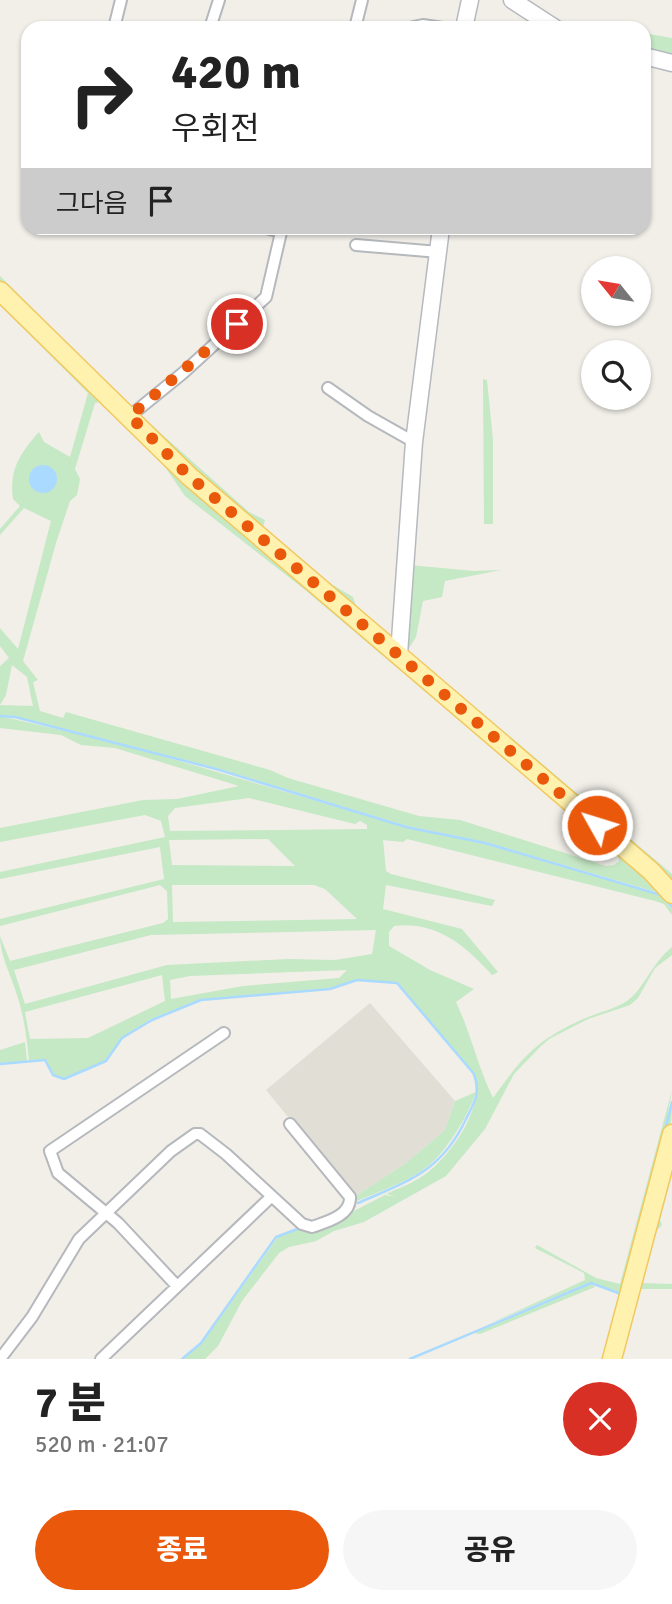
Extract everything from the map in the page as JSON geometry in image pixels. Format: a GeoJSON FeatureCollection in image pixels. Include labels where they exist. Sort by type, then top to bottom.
{"type":"FeatureCollection","features":[{"type":"Feature","properties":{"kind":"main road"},"geometry":{"type":"LineString","coordinates":[[0,291],[199,484],[651,871],[672,894]]}},
{"type":"Feature","properties":{"kind":"main road"},"geometry":{"type":"LineString","coordinates":[[612,1359],[672,1134]]}},
{"type":"Feature","properties":{"kind":"street"},"geometry":{"type":"LineString","coordinates":[[116,21],[121,0]]}},
{"type":"Feature","properties":{"kind":"street"},"geometry":{"type":"LineString","coordinates":[[212,21],[219,0]]}},
{"type":"Feature","properties":{"kind":"street"},"geometry":{"type":"LineString","coordinates":[[357,21],[362,0]]}},
{"type":"Feature","properties":{"kind":"street"},"geometry":{"type":"LineString","coordinates":[[466,21],[470,0]]}},
{"type":"Feature","properties":{"kind":"street"},"geometry":{"type":"LineString","coordinates":[[512,0],[544,21]]}},
{"type":"Feature","properties":{"kind":"street"},"geometry":{"type":"LineString","coordinates":[[651,58],[672,63]]}},
{"type":"Feature","properties":{"kind":"street"},"geometry":{"type":"LineString","coordinates":[[130,416],[183,373],[266,297],[281,235]]}},
{"type":"Feature","properties":{"kind":"street"},"geometry":{"type":"LineString","coordinates":[[399,654],[414,442],[440,235]]}},
{"type":"Feature","properties":{"kind":"street"},"geometry":{"type":"LineString","coordinates":[[356,245],[439,252]]}},
{"type":"Feature","properties":{"kind":"street"},"geometry":{"type":"LineString","coordinates":[[328,388],[368,416],[414,442]]}},
{"type":"Feature","properties":{"kind":"street"},"geometry":{"type":"LineString","coordinates":[[176,1285],[118,1223],[58,1173],[50,1150],[225,1033]]}},
{"type":"Feature","properties":{"kind":"street"},"geometry":{"type":"LineString","coordinates":[[1,1359],[32,1317],[74,1246],[171,1151],[195,1134],[200,1134],[226,1154],[291,1216],[312,1227],[336,1217],[350,1204],[350,1197],[289,1124]]}},
{"type":"Feature","properties":{"kind":"street"},"geometry":{"type":"LineString","coordinates":[[101,1359],[271,1197]]}},
{"type":"Feature","properties":{"kind":"shaded area"},"geometry":{"type":"Polygon","coordinates":[[[370,1003],[455,1101],[445,1130],[405,1164],[354,1197],[266,1090],[370,1003]]]}},
{"type":"Feature","properties":{"kind":"green space"},"geometry":{"type":"Polygon","coordinates":[[[651,34],[672,38],[672,60],[651,55],[651,34]]]}},
{"type":"Feature","properties":{"kind":"green space"},"geometry":{"type":"Polygon","coordinates":[[[0,276],[135,410],[131,413],[0,285],[0,276]]]}},
{"type":"Feature","properties":{"kind":"green space"},"geometry":{"type":"Polygon","coordinates":[[[0,295],[628,858],[660,893],[485,842],[407,826],[216,768],[15,716],[0,715],[0,705],[0,666],[9,658],[0,646],[0,628],[18,649],[51,521],[24,508],[0,535],[0,529],[20,506],[13,499],[14,471],[26,447],[39,432],[44,442],[70,457],[88,393],[0,305],[0,295]],[[104,401],[95,403],[75,469],[80,479],[77,495],[70,501],[56,543],[23,661],[38,680],[33,682],[40,711],[63,718],[66,712],[419,816],[460,820],[606,866],[619,861],[618,855],[304,589],[185,496],[156,454],[104,401]],[[12,665],[6,695],[0,705],[33,706],[27,677],[12,665]]]}},
{"type":"Feature","properties":{"kind":"green space"},"geometry":{"type":"Polygon","coordinates":[[[483,379],[487,380],[493,440],[493,524],[484,524],[483,379]]]}},
{"type":"Feature","properties":{"kind":"green space"},"geometry":{"type":"Polygon","coordinates":[[[138,413],[249,512],[265,520],[263,527],[268,533],[326,581],[353,597],[356,606],[398,642],[397,646],[282,551],[135,416],[138,413]]]}},
{"type":"Feature","properties":{"kind":"green space"},"geometry":{"type":"Polygon","coordinates":[[[409,565],[474,571],[501,570],[445,581],[442,597],[423,601],[416,637],[408,650],[672,874],[672,885],[401,650],[409,565]]]}},
{"type":"Feature","properties":{"kind":"green space"},"geometry":{"type":"Polygon","coordinates":[[[0,716],[121,744],[406,827],[485,844],[659,894],[672,909],[672,915],[664,904],[655,901],[407,839],[403,842],[383,840],[386,871],[391,874],[495,900],[492,906],[386,885],[383,909],[462,929],[498,972],[492,975],[460,945],[436,931],[409,925],[394,926],[389,932],[389,946],[430,970],[474,989],[456,1002],[493,1098],[521,1061],[541,1043],[565,1028],[627,1001],[672,947],[672,955],[655,968],[638,998],[630,1005],[588,1019],[541,1046],[514,1074],[485,1129],[446,1176],[364,1222],[334,1231],[316,1241],[289,1247],[279,1253],[242,1301],[218,1346],[205,1359],[182,1359],[202,1343],[280,1234],[344,1216],[385,1195],[395,1197],[387,1194],[419,1178],[437,1164],[458,1139],[473,1109],[475,1080],[469,1068],[398,983],[357,980],[330,988],[201,1000],[151,1019],[122,1038],[105,1061],[64,1079],[53,1075],[45,1060],[29,1061],[22,1011],[4,958],[0,936],[10,961],[163,923],[168,919],[167,891],[160,885],[0,926],[0,919],[164,879],[160,847],[0,879],[0,872],[165,837],[161,821],[145,815],[0,842],[0,828],[143,800],[177,799],[239,786],[115,748],[81,745],[61,735],[0,728],[0,716]],[[249,798],[175,808],[168,816],[170,831],[367,829],[367,825],[360,821],[355,824],[249,798]],[[268,839],[169,840],[172,865],[295,866],[268,839]],[[172,885],[173,922],[357,919],[325,889],[314,885],[172,885]],[[376,930],[151,935],[14,970],[25,1004],[167,965],[289,959],[335,960],[372,954],[376,930]],[[347,970],[190,976],[170,980],[171,999],[243,986],[339,978],[347,970]],[[162,975],[25,1012],[30,1039],[88,1038],[165,1001],[162,975]]]}},
{"type":"Feature","properties":{"kind":"green space"},"geometry":{"type":"Polygon","coordinates":[[[25,1042],[27,1061],[0,1063],[0,1050],[25,1042]]]}},
{"type":"Feature","properties":{"kind":"green space"},"geometry":{"type":"Polygon","coordinates":[[[672,1090],[664,1135],[672,1105],[665,1152],[633,1246],[621,1293],[591,1282],[491,1323],[585,1280],[584,1273],[535,1248],[537,1245],[596,1278],[620,1284],[672,1090]]]}},
{"type":"Feature","properties":{"kind":"green space"},"geometry":{"type":"Polygon","coordinates":[[[476,1092],[454,1136],[432,1162],[408,1179],[357,1201],[354,1197],[405,1164],[445,1130],[455,1101],[476,1092]]]}},
{"type":"Feature","properties":{"kind":"green space"},"geometry":{"type":"Polygon","coordinates":[[[672,1145],[672,1174],[660,1220],[662,1225],[657,1230],[642,1283],[672,1284],[672,1289],[635,1289],[672,1145]]]}},
{"type":"Feature","properties":{"kind":"green space"},"geometry":{"type":"Polygon","coordinates":[[[591,1284],[595,1287],[480,1334],[474,1333],[591,1284]]]}},
{"type":"Feature","properties":{"kind":"water"},"geometry":{"type":"Polygon","coordinates":[[[43,465],[53,469],[57,479],[53,489],[43,493],[33,489],[29,479],[33,469],[43,465]]]}},
{"type":"Feature","properties":{"kind":"waterway"},"geometry":{"type":"LineString","coordinates":[[0,716],[15,717],[216,769],[406,827],[485,843],[661,895]]}},
{"type":"Feature","properties":{"kind":"waterway"},"geometry":{"type":"LineString","coordinates":[[666,900],[672,907]]}},
{"type":"Feature","properties":{"kind":"waterway"},"geometry":{"type":"LineString","coordinates":[[0,1064],[45,1060],[53,1075],[64,1079],[106,1061],[122,1038],[152,1020],[201,1000],[330,989],[357,980],[397,983],[474,1074],[477,1093],[456,1137],[434,1163],[408,1181],[358,1203]]}},
{"type":"Feature","properties":{"kind":"waterway"},"geometry":{"type":"LineString","coordinates":[[665,1130],[672,1102]]}},
{"type":"Feature","properties":{"kind":"waterway"},"geometry":{"type":"LineString","coordinates":[[182,1359],[201,1343],[276,1237],[300,1228]]}},
{"type":"Feature","properties":{"kind":"waterway"},"geometry":{"type":"LineString","coordinates":[[410,1359],[591,1283],[621,1294],[621,1291]]}},
{"type":"Feature","properties":{"kind":"route"},"geometry":{"type":"LineString","coordinates":[[237,324],[130,416],[189,476],[286,561],[399,654],[597,825]]}}]}
